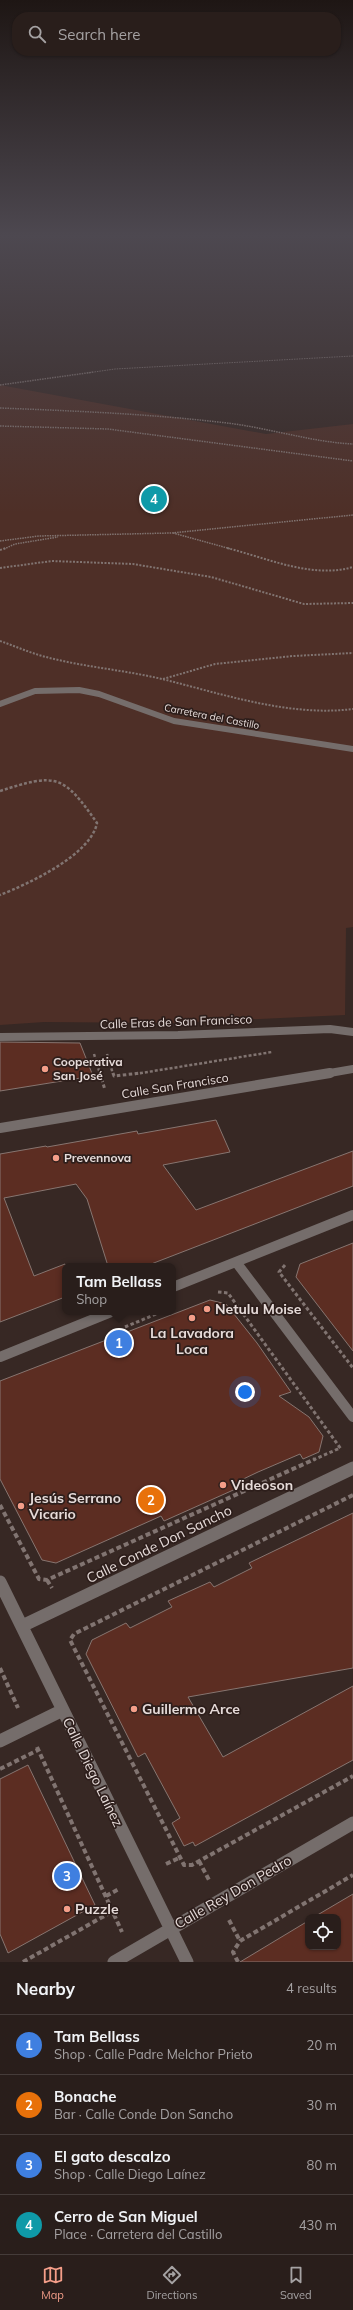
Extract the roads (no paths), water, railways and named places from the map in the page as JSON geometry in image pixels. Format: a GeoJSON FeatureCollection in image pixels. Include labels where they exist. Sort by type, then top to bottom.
{"type":"FeatureCollection","features":[{"type":"Feature","properties":{"kind":"street","name":"Carretera del Castillo"},"geometry":{"type":"LineString","coordinates":[[0,704],[35,691],[79,690],[99,694],[136,709],[174,720],[330,747],[353,749]]}},
{"type":"Feature","properties":{"kind":"street","name":"Calle Eras de San Francisco"},"geometry":{"type":"LineString","coordinates":[[0,1037],[82,1037],[330,1029],[353,1032]]}},
{"type":"Feature","properties":{"kind":"street","name":"Calle San Francisco"},"geometry":{"type":"LineString","coordinates":[[0,1128],[353,1069]]}},
{"type":"Feature","properties":{"kind":"street"},"geometry":{"type":"LineString","coordinates":[[176,1286],[353,1215]]}},
{"type":"Feature","properties":{"kind":"street"},"geometry":{"type":"LineString","coordinates":[[236,1262],[353,1417]]}},
{"type":"Feature","properties":{"kind":"street"},"geometry":{"type":"LineString","coordinates":[[0,1357],[104,1315]]}},
{"type":"Feature","properties":{"kind":"street","name":"Calle Conde Don Sancho"},"geometry":{"type":"LineString","coordinates":[[22,1626],[353,1468]]}},
{"type":"Feature","properties":{"kind":"street","name":"Calle Diego Laínez"},"geometry":{"type":"LineString","coordinates":[[0,1582],[187,1962]]}},
{"type":"Feature","properties":{"kind":"street"},"geometry":{"type":"LineString","coordinates":[[0,1741],[63,1710]]}},
{"type":"Feature","properties":{"kind":"street","name":"Calle Rey Don Pedro"},"geometry":{"type":"LineString","coordinates":[[114,1962],[353,1823]]}},
{"type":"Feature","properties":{"kind":"place","name":"Cerro de San Miguel"},"geometry":{"type":"Point","coordinates":[154,499]}},
{"type":"Feature","properties":{"kind":"place","name":"Cooperativa San José"},"geometry":{"type":"Point","coordinates":[45,1069]}},
{"type":"Feature","properties":{"kind":"place","name":"Prevennova"},"geometry":{"type":"Point","coordinates":[56,1158]}},
{"type":"Feature","properties":{"kind":"place","name":"Netulu Moise"},"geometry":{"type":"Point","coordinates":[207,1309]}},
{"type":"Feature","properties":{"kind":"place","name":"La Lavadora Loca"},"geometry":{"type":"Point","coordinates":[192,1318]}},
{"type":"Feature","properties":{"kind":"place","name":"Tam Bellass"},"geometry":{"type":"Point","coordinates":[119,1343]}},
{"type":"Feature","properties":{"kind":"place","name":"Videoson"},"geometry":{"type":"Point","coordinates":[223,1485]}},
{"type":"Feature","properties":{"kind":"place","name":"Bonache"},"geometry":{"type":"Point","coordinates":[151,1500]}},
{"type":"Feature","properties":{"kind":"place","name":"Jesús Serrano Vicario"},"geometry":{"type":"Point","coordinates":[21,1506]}},
{"type":"Feature","properties":{"kind":"place","name":"Guillermo Arce"},"geometry":{"type":"Point","coordinates":[134,1709]}},
{"type":"Feature","properties":{"kind":"place","name":"El gato descalzo"},"geometry":{"type":"Point","coordinates":[67,1876]}},
{"type":"Feature","properties":{"kind":"place","name":"Puzzle"},"geometry":{"type":"Point","coordinates":[67,1909]}}]}
